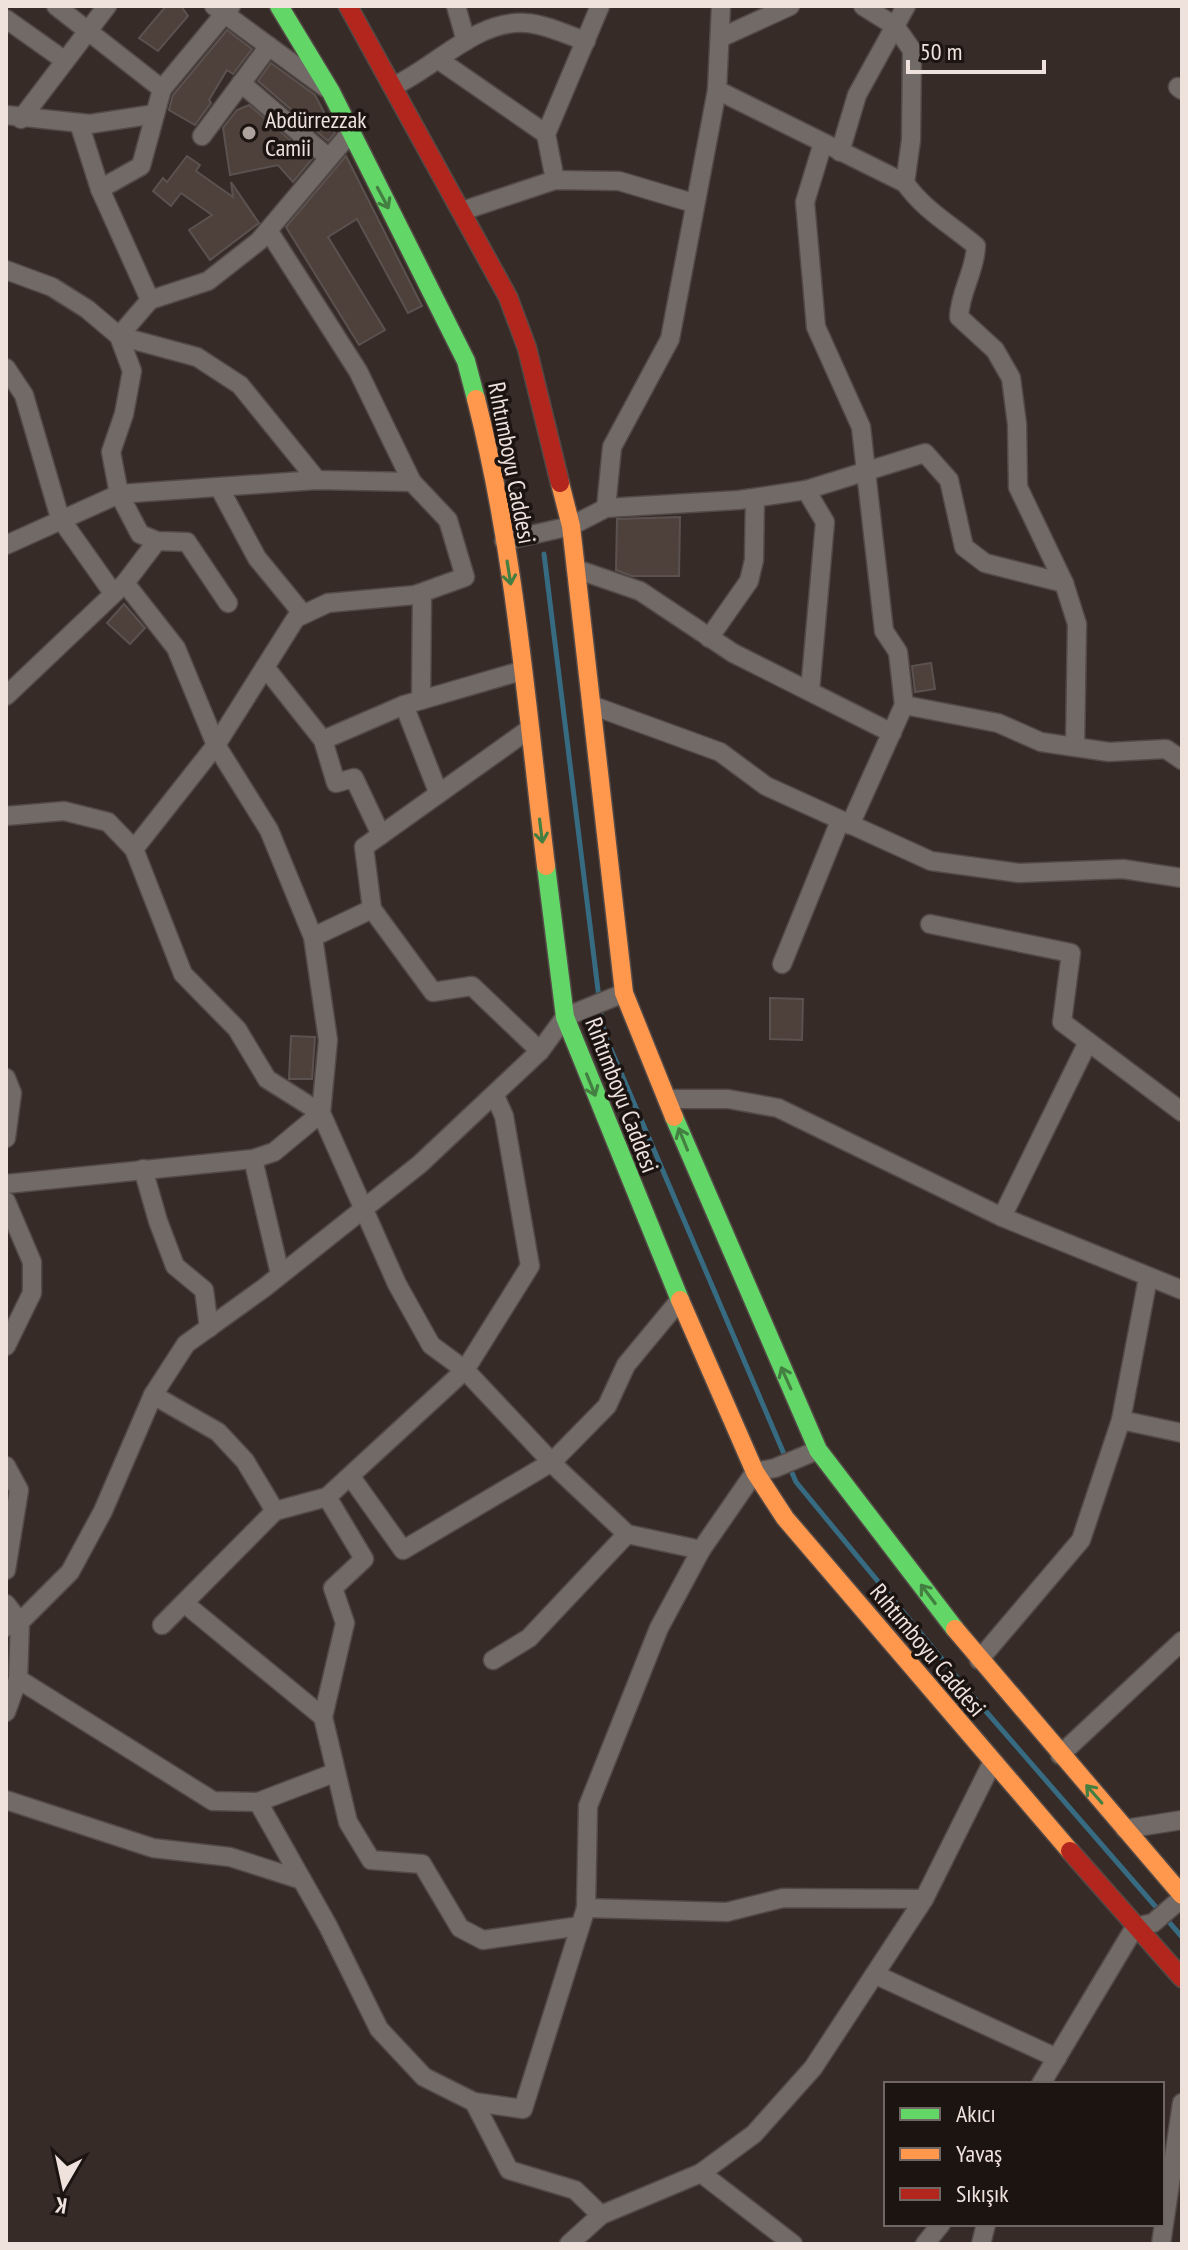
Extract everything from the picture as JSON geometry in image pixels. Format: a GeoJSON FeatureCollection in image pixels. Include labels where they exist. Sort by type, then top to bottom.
{"type":"FeatureCollection","features":[{"type":"Feature","properties":{"kind":"street"},"geometry":{"type":"LineString","coordinates":[[56,6],[162,89]]}},
{"type":"Feature","properties":{"kind":"street"},"geometry":{"type":"LineString","coordinates":[[14,117],[107,6]]}},
{"type":"Feature","properties":{"kind":"street","name":"Rıhtımboyu Caddesi"},"geometry":{"type":"LineString","coordinates":[[279,6],[331,92],[466,361],[487,442],[504,541],[565,1017],[679,1301],[755,1472],[785,1518],[992,1763],[1144,1925],[1182,1978]]}},
{"type":"Feature","properties":{"kind":"street"},"geometry":{"type":"LineString","coordinates":[[348,6],[508,297],[527,348],[571,526],[618,996],[667,1099],[810,1453],[1180,1899],[1144,1925],[1042,2082]]}},
{"type":"Feature","properties":{"kind":"street"},"geometry":{"type":"LineString","coordinates":[[456,6],[466,41]]}},
{"type":"Feature","properties":{"kind":"street"},"geometry":{"type":"LineString","coordinates":[[555,180],[546,134],[600,6]]}},
{"type":"Feature","properties":{"kind":"street"},"geometry":{"type":"LineString","coordinates":[[606,508],[612,447],[670,339],[693,203],[717,90],[721,6]]}},
{"type":"Feature","properties":{"kind":"street"},"geometry":{"type":"LineString","coordinates":[[720,38],[790,6]]}},
{"type":"Feature","properties":{"kind":"street"},"geometry":{"type":"LineString","coordinates":[[863,6],[895,26],[912,50],[911,140],[905,183]]}},
{"type":"Feature","properties":{"kind":"street"},"geometry":{"type":"LineString","coordinates":[[840,152],[857,95],[906,6]]}},
{"type":"Feature","properties":{"kind":"street"},"geometry":{"type":"LineString","coordinates":[[100,189],[141,166],[162,89],[223,8],[331,92]]}},
{"type":"Feature","properties":{"kind":"street"},"geometry":{"type":"LineString","coordinates":[[6,19],[64,60]]}},
{"type":"Feature","properties":{"kind":"street"},"geometry":{"type":"LineString","coordinates":[[394,86],[497,25],[527,22],[586,41]]}},
{"type":"Feature","properties":{"kind":"street"},"geometry":{"type":"LineString","coordinates":[[202,136],[269,46]]}},
{"type":"Feature","properties":{"kind":"street"},"geometry":{"type":"LineString","coordinates":[[439,60],[546,134]]}},
{"type":"Feature","properties":{"kind":"street"},"geometry":{"type":"LineString","coordinates":[[241,83],[329,158]]}},
{"type":"Feature","properties":{"kind":"street"},"geometry":{"type":"LineString","coordinates":[[717,90],[905,183],[922,208],[949,223],[976,246],[975,268],[960,296],[959,317],[995,350],[1011,378],[1017,424],[1018,487],[1064,583],[1077,624],[1075,747]]}},
{"type":"Feature","properties":{"kind":"street"},"geometry":{"type":"LineString","coordinates":[[14,117],[79,123],[155,114]]}},
{"type":"Feature","properties":{"kind":"street"},"geometry":{"type":"LineString","coordinates":[[79,123],[100,189],[150,300]]}},
{"type":"Feature","properties":{"kind":"street"},"geometry":{"type":"LineString","coordinates":[[119,336],[150,300],[208,281],[268,230],[351,132]]}},
{"type":"Feature","properties":{"kind":"street"},"geometry":{"type":"LineString","coordinates":[[782,964],[845,823],[904,705],[898,652],[884,631],[861,427],[816,327],[805,202],[823,143]]}},
{"type":"Feature","properties":{"kind":"street"},"geometry":{"type":"LineString","coordinates":[[462,211],[555,180],[619,181],[693,203]]}},
{"type":"Feature","properties":{"kind":"street"},"geometry":{"type":"LineString","coordinates":[[134,849],[216,745],[296,618],[328,603],[422,593],[465,577],[448,520],[412,482],[358,371],[268,230]]}},
{"type":"Feature","properties":{"kind":"street"},"geometry":{"type":"LineString","coordinates":[[6,270],[52,287],[87,309],[119,336],[197,357],[240,385],[317,480]]}},
{"type":"Feature","properties":{"kind":"street"},"geometry":{"type":"LineString","coordinates":[[119,336],[132,371],[124,414],[111,452],[119,494],[140,534],[157,541],[187,542],[228,603]]}},
{"type":"Feature","properties":{"kind":"street"},"geometry":{"type":"LineString","coordinates":[[6,368],[24,395],[60,518],[119,588],[176,648],[216,745],[269,830],[313,937],[328,1040],[321,1113],[397,1284],[431,1345],[465,1370],[552,1462],[627,1534],[701,1550]]}},
{"type":"Feature","properties":{"kind":"street"},"geometry":{"type":"LineString","coordinates":[[504,541],[571,526],[606,508],[755,498],[806,490],[925,453],[949,480],[964,547],[985,563],[1064,583]]}},
{"type":"Feature","properties":{"kind":"street"},"geometry":{"type":"LineString","coordinates":[[6,545],[119,494],[317,480],[412,482]]}},
{"type":"Feature","properties":{"kind":"street"},"geometry":{"type":"LineString","coordinates":[[220,489],[257,558],[303,614]]}},
{"type":"Feature","properties":{"kind":"street"},"geometry":{"type":"LineString","coordinates":[[806,490],[825,522],[810,691]]}},
{"type":"Feature","properties":{"kind":"street"},"geometry":{"type":"LineString","coordinates":[[709,638],[749,581],[754,560],[755,498]]}},
{"type":"Feature","properties":{"kind":"street"},"geometry":{"type":"LineString","coordinates":[[6,696],[119,588],[157,541]]}},
{"type":"Feature","properties":{"kind":"street"},"geometry":{"type":"LineString","coordinates":[[576,569],[640,591],[709,638],[892,733]]}},
{"type":"Feature","properties":{"kind":"street"},"geometry":{"type":"LineString","coordinates":[[422,593],[413,702],[438,792]]}},
{"type":"Feature","properties":{"kind":"street"},"geometry":{"type":"LineString","coordinates":[[265,667],[323,740],[336,783],[354,778],[381,835]]}},
{"type":"Feature","properties":{"kind":"street"},"geometry":{"type":"LineString","coordinates":[[323,740],[413,702],[521,671]]}},
{"type":"Feature","properties":{"kind":"street"},"geometry":{"type":"LineString","coordinates":[[591,705],[720,752],[766,786],[931,861],[1019,873],[1123,869],[1182,878]]}},
{"type":"Feature","properties":{"kind":"street"},"geometry":{"type":"LineString","coordinates":[[904,705],[998,723],[1041,742],[1109,752],[1166,749],[1182,760]]}},
{"type":"Feature","properties":{"kind":"street"},"geometry":{"type":"LineString","coordinates":[[528,730],[364,847],[372,909],[433,992],[472,986],[540,1051]]}},
{"type":"Feature","properties":{"kind":"street"},"geometry":{"type":"LineString","coordinates":[[6,816],[64,811],[108,822],[134,849],[183,974],[237,1029],[267,1079],[321,1113]]}},
{"type":"Feature","properties":{"kind":"street"},"geometry":{"type":"LineString","coordinates":[[313,937],[372,909]]}},
{"type":"Feature","properties":{"kind":"street"},"geometry":{"type":"LineString","coordinates":[[930,924],[1071,953],[1062,1022],[1182,1112]]}},
{"type":"Feature","properties":{"kind":"street"},"geometry":{"type":"LineString","coordinates":[[13,1624],[70,1572],[103,1511],[153,1395],[186,1344],[420,1164],[540,1051],[565,1017],[618,996]]}},
{"type":"Feature","properties":{"kind":"street"},"geometry":{"type":"LineString","coordinates":[[1002,1217],[1088,1042]]}},
{"type":"Feature","properties":{"kind":"street"},"geometry":{"type":"LineString","coordinates":[[6,1078],[12,1093],[6,1138]]}},
{"type":"Feature","properties":{"kind":"street"},"geometry":{"type":"LineString","coordinates":[[162,1625],[275,1511],[327,1497],[465,1370],[530,1266],[504,1116],[495,1096]]}},
{"type":"Feature","properties":{"kind":"street"},"geometry":{"type":"LineString","coordinates":[[667,1099],[728,1099],[778,1108],[1002,1217],[1182,1290]]}},
{"type":"Feature","properties":{"kind":"street"},"geometry":{"type":"LineString","coordinates":[[6,1184],[253,1159],[274,1152],[321,1113]]}},
{"type":"Feature","properties":{"kind":"street"},"geometry":{"type":"LineString","coordinates":[[253,1159],[280,1274]]}},
{"type":"Feature","properties":{"kind":"street"},"geometry":{"type":"LineString","coordinates":[[143,1169],[175,1266],[204,1290],[209,1328]]}},
{"type":"Feature","properties":{"kind":"street"},"geometry":{"type":"LineString","coordinates":[[6,1201],[32,1262],[32,1293],[6,1346]]}},
{"type":"Feature","properties":{"kind":"street"},"geometry":{"type":"LineString","coordinates":[[979,1660],[1081,1540],[1121,1420],[1148,1278]]}},
{"type":"Feature","properties":{"kind":"street"},"geometry":{"type":"LineString","coordinates":[[351,1477],[403,1550],[552,1462],[607,1406],[626,1365],[679,1301]]}},
{"type":"Feature","properties":{"kind":"street"},"geometry":{"type":"LineString","coordinates":[[153,1395],[218,1432],[245,1461],[275,1511]]}},
{"type":"Feature","properties":{"kind":"street"},"geometry":{"type":"LineString","coordinates":[[1121,1420],[1182,1433]]}},
{"type":"Feature","properties":{"kind":"street"},"geometry":{"type":"LineString","coordinates":[[258,1802],[379,2029],[424,2077],[474,2102],[523,2109],[586,1908],[588,1806],[659,1628],[701,1550],[755,1472],[775,1468],[810,1453]]}},
{"type":"Feature","properties":{"kind":"street"},"geometry":{"type":"LineString","coordinates":[[6,1466],[19,1490],[6,1570]]}},
{"type":"Feature","properties":{"kind":"street"},"geometry":{"type":"LineString","coordinates":[[327,1497],[364,1559],[333,1588],[345,1623],[323,1717],[348,1822],[371,1860],[422,1864],[460,1928],[483,1940],[580,1926]]}},
{"type":"Feature","properties":{"kind":"street"},"geometry":{"type":"LineString","coordinates":[[493,1660],[529,1638],[627,1534]]}},
{"type":"Feature","properties":{"kind":"street"},"geometry":{"type":"LineString","coordinates":[[184,1603],[323,1717]]}},
{"type":"Feature","properties":{"kind":"street"},"geometry":{"type":"LineString","coordinates":[[6,1604],[13,1624],[18,1679],[6,1712]]}},
{"type":"Feature","properties":{"kind":"street"},"geometry":{"type":"LineString","coordinates":[[1060,1755],[1182,1641]]}},
{"type":"Feature","properties":{"kind":"street"},"geometry":{"type":"LineString","coordinates":[[18,1679],[213,1801],[258,1802],[334,1773]]}},
{"type":"Feature","properties":{"kind":"street"},"geometry":{"type":"LineString","coordinates":[[569,2244],[601,2215],[701,2173],[754,2134],[813,2068],[924,1899],[992,1763]]}},
{"type":"Feature","properties":{"kind":"street"},"geometry":{"type":"LineString","coordinates":[[6,1800],[153,1848],[230,1857],[302,1880]]}},
{"type":"Feature","properties":{"kind":"street"},"geometry":{"type":"LineString","coordinates":[[1125,1829],[1182,1820]]}},
{"type":"Feature","properties":{"kind":"street"},"geometry":{"type":"LineString","coordinates":[[586,1908],[727,1912],[783,1898],[924,1899]]}},
{"type":"Feature","properties":{"kind":"street"},"geometry":{"type":"LineString","coordinates":[[876,1975],[1057,2058]]}},
{"type":"Feature","properties":{"kind":"street"},"geometry":{"type":"LineString","coordinates":[[474,2102],[509,2170],[575,2190],[601,2215]]}},
{"type":"Feature","properties":{"kind":"street"},"geometry":{"type":"LineString","coordinates":[[1164,2224],[1182,2103]]}},
{"type":"Feature","properties":{"kind":"street"},"geometry":{"type":"LineString","coordinates":[[701,2173],[793,2244]]}},
{"type":"Feature","properties":{"kind":"street"},"geometry":{"type":"LineString","coordinates":[[925,2244],[939,2226]]}},
{"type":"Feature","properties":{"kind":"building"},"geometry":{"type":"Polygon","coordinates":[[[166,6],[181,6],[188,16],[158,51],[139,38],[166,6]]]}},
{"type":"Feature","properties":{"kind":"building"},"geometry":{"type":"Polygon","coordinates":[[[227,30],[252,49],[233,74],[227,70],[209,100],[211,103],[195,125],[169,110],[173,95],[227,30]]]}},
{"type":"Feature","properties":{"kind":"building"},"geometry":{"type":"Polygon","coordinates":[[[271,63],[315,95],[335,133],[328,141],[258,81],[271,63]]]}},
{"type":"Feature","properties":{"kind":"building","name":"Abdürrezzak Camii"},"geometry":{"type":"Polygon","coordinates":[[[249,105],[312,159],[293,182],[278,165],[230,175],[223,128],[237,110],[249,105]]]}},
{"type":"Feature","properties":{"kind":"building"},"geometry":{"type":"Polygon","coordinates":[[[187,156],[200,165],[196,171],[233,197],[231,182],[259,223],[210,260],[189,230],[212,215],[181,193],[171,206],[153,191],[163,178],[167,182],[187,156]]]}},
{"type":"Feature","properties":{"kind":"building"},"geometry":{"type":"Polygon","coordinates":[[[346,156],[422,306],[408,313],[357,219],[328,237],[385,330],[359,345],[286,227],[346,156]]]}},
{"type":"Feature","properties":{"kind":"building"},"geometry":{"type":"Polygon","coordinates":[[[680,517],[679,576],[632,576],[616,570],[617,519],[680,517]]]}},
{"type":"Feature","properties":{"kind":"building"},"geometry":{"type":"Polygon","coordinates":[[[124,604],[145,628],[130,644],[107,623],[124,604]]]}},
{"type":"Feature","properties":{"kind":"building"},"geometry":{"type":"Polygon","coordinates":[[[931,663],[935,689],[915,692],[912,666],[931,663]]]}},
{"type":"Feature","properties":{"kind":"building"},"geometry":{"type":"Polygon","coordinates":[[[770,998],[803,999],[802,1040],[770,1039],[770,998]]]}},
{"type":"Feature","properties":{"kind":"building"},"geometry":{"type":"Polygon","coordinates":[[[291,1036],[315,1037],[312,1079],[289,1079],[291,1036]]]}},
{"type":"Feature","properties":{"kind":"waterway"},"geometry":{"type":"LineString","coordinates":[[544,554],[599,998]]}},
{"type":"Feature","properties":{"kind":"waterway"},"geometry":{"type":"LineString","coordinates":[[600,1008],[604,1033],[796,1482],[970,1693],[1182,1937]]}},
{"type":"Feature","properties":{"kind":"traffic: fast"},"geometry":{"type":"LineString","coordinates":[[279,6],[331,92],[466,361],[476,399]]}},
{"type":"Feature","properties":{"kind":"traffic: fast"},"geometry":{"type":"LineString","coordinates":[[546,866],[565,1017],[680,1300]]}},
{"type":"Feature","properties":{"kind":"traffic: fast"},"geometry":{"type":"LineString","coordinates":[[674,1117],[818,1450],[955,1629]]}},
{"type":"Feature","properties":{"kind":"traffic: slow"},"geometry":{"type":"LineString","coordinates":[[476,399],[501,514],[510,573],[546,866]]}},
{"type":"Feature","properties":{"kind":"traffic: slow"},"geometry":{"type":"LineString","coordinates":[[560,483],[571,526],[624,993],[674,1117]]}},
{"type":"Feature","properties":{"kind":"traffic: slow"},"geometry":{"type":"LineString","coordinates":[[680,1300],[755,1472],[785,1518],[1070,1851]]}},
{"type":"Feature","properties":{"kind":"traffic: slow"},"geometry":{"type":"LineString","coordinates":[[955,1629],[1182,1895]]}},
{"type":"Feature","properties":{"kind":"traffic: jam"},"geometry":{"type":"LineString","coordinates":[[348,6],[508,297],[527,348],[560,483]]}},
{"type":"Feature","properties":{"kind":"traffic: jam"},"geometry":{"type":"LineString","coordinates":[[1070,1851],[1182,1978]]}},
{"type":"Feature","properties":{"kind":"place","name":"Abdürrezzak Camii"},"geometry":{"type":"Point","coordinates":[249,133]}}]}
